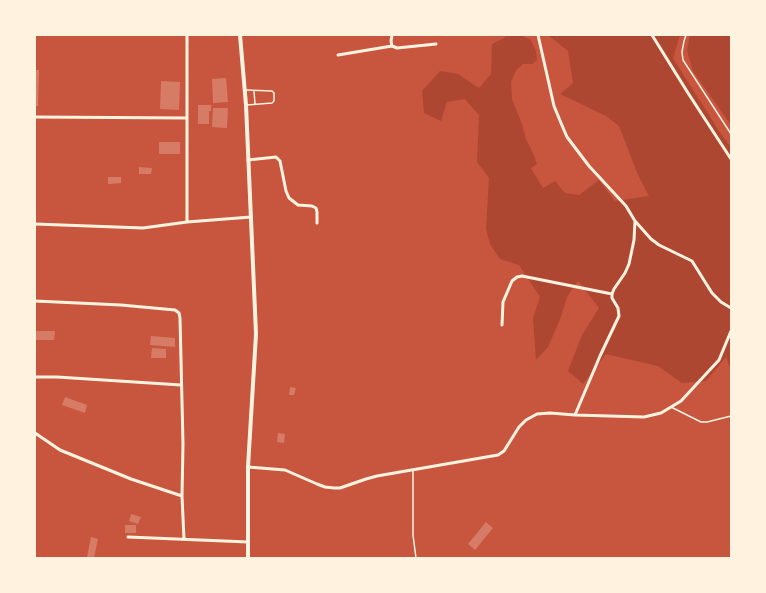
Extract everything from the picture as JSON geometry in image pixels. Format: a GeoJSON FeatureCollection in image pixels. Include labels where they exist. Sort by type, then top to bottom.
{"type":"FeatureCollection","features":[{"type":"Feature","properties":{"kind":"street"},"geometry":{"type":"LineString","coordinates":[[187,35],[187,222]]}},
{"type":"Feature","properties":{"kind":"street"},"geometry":{"type":"LineString","coordinates":[[240,35],[246,105],[256,334],[248,466],[248,558]]}},
{"type":"Feature","properties":{"kind":"street"},"geometry":{"type":"LineString","coordinates":[[392,35],[392,46]]}},
{"type":"Feature","properties":{"kind":"street"},"geometry":{"type":"LineString","coordinates":[[538,35],[554,106],[567,137],[589,166],[626,206],[635,221],[651,239],[659,245],[692,261],[712,293],[721,302],[731,308]]}},
{"type":"Feature","properties":{"kind":"street"},"geometry":{"type":"LineString","coordinates":[[652,35],[731,159]]}},
{"type":"Feature","properties":{"kind":"street"},"geometry":{"type":"LineString","coordinates":[[338,55],[392,46],[397,48],[436,44]]}},
{"type":"Feature","properties":{"kind":"street"},"geometry":{"type":"LineString","coordinates":[[35,117],[187,118]]}},
{"type":"Feature","properties":{"kind":"street"},"geometry":{"type":"LineString","coordinates":[[248,160],[276,157],[280,160],[286,192],[289,198],[298,205],[312,206],[316,208],[317,223]]}},
{"type":"Feature","properties":{"kind":"street"},"geometry":{"type":"LineString","coordinates":[[35,224],[143,228],[187,222],[251,217]]}},
{"type":"Feature","properties":{"kind":"street"},"geometry":{"type":"LineString","coordinates":[[575,415],[619,316],[618,308],[612,298],[612,294],[629,264],[634,240],[635,221]]}},
{"type":"Feature","properties":{"kind":"street"},"geometry":{"type":"LineString","coordinates":[[502,325],[503,302],[512,281],[517,277],[522,276],[612,294]]}},
{"type":"Feature","properties":{"kind":"street"},"geometry":{"type":"LineString","coordinates":[[35,301],[175,310],[179,313],[184,538]]}},
{"type":"Feature","properties":{"kind":"street"},"geometry":{"type":"LineString","coordinates":[[248,466],[284,470],[317,484],[340,488],[377,476],[498,455],[504,451],[519,427],[526,420],[541,414],[644,417],[661,413],[681,401],[719,360],[731,331]]}},
{"type":"Feature","properties":{"kind":"street"},"geometry":{"type":"LineString","coordinates":[[35,377],[57,376],[181,385]]}},
{"type":"Feature","properties":{"kind":"street"},"geometry":{"type":"LineString","coordinates":[[35,433],[60,450],[182,496]]}},
{"type":"Feature","properties":{"kind":"street"},"geometry":{"type":"LineString","coordinates":[[128,537],[184,538],[248,542]]}},
{"type":"Feature","properties":{"kind":"lane"},"geometry":{"type":"LineString","coordinates":[[686,35],[682,52],[683,60],[731,134]]}},
{"type":"Feature","properties":{"kind":"lane"},"geometry":{"type":"LineString","coordinates":[[244,90],[272,91],[274,93],[274,101],[272,103],[246,105]]}},
{"type":"Feature","properties":{"kind":"lane"},"geometry":{"type":"LineString","coordinates":[[254,90],[255,104]]}},
{"type":"Feature","properties":{"kind":"lane"},"geometry":{"type":"LineString","coordinates":[[671,407],[701,422],[731,416]]}},
{"type":"Feature","properties":{"kind":"lane"},"geometry":{"type":"LineString","coordinates":[[413,470],[413,535],[416,558]]}},
{"type":"Feature","properties":{"kind":"shaded area"},"geometry":{"type":"Polygon","coordinates":[[[506,35],[520,35],[531,40],[536,51],[537,60],[532,64],[523,64],[516,70],[511,82],[512,99],[526,139],[537,164],[531,168],[543,188],[555,181],[565,193],[579,195],[599,180],[615,201],[649,196],[638,175],[619,126],[606,116],[560,94],[573,83],[568,51],[548,35],[680,35],[673,58],[721,134],[731,147],[731,371],[726,357],[706,381],[682,383],[658,366],[606,354],[583,384],[568,371],[582,335],[599,308],[578,281],[567,297],[561,317],[548,347],[536,360],[533,318],[540,297],[519,265],[500,259],[490,244],[486,229],[489,178],[477,162],[479,115],[465,99],[447,102],[441,121],[424,113],[422,91],[440,71],[458,74],[479,88],[491,74],[492,44],[504,38],[506,35]]]}},
{"type":"Feature","properties":{"kind":"shaded area"},"geometry":{"type":"Polygon","coordinates":[[[690,35],[731,35],[731,125],[693,71],[687,51],[690,35]]]}},
{"type":"Feature","properties":{"kind":"building"},"geometry":{"type":"Polygon","coordinates":[[[35,70],[39,70],[38,106],[35,106],[35,70]]]}},
{"type":"Feature","properties":{"kind":"building"},"geometry":{"type":"Polygon","coordinates":[[[226,78],[228,102],[213,103],[212,79],[226,78]]]}},
{"type":"Feature","properties":{"kind":"building"},"geometry":{"type":"Polygon","coordinates":[[[161,81],[180,82],[179,110],[160,109],[161,81]]]}},
{"type":"Feature","properties":{"kind":"building"},"geometry":{"type":"Polygon","coordinates":[[[198,105],[211,105],[211,111],[209,111],[209,124],[198,124],[198,105]]]}},
{"type":"Feature","properties":{"kind":"building"},"geometry":{"type":"Polygon","coordinates":[[[213,108],[228,108],[227,128],[212,127],[213,108]]]}},
{"type":"Feature","properties":{"kind":"building"},"geometry":{"type":"Polygon","coordinates":[[[159,142],[180,142],[180,154],[159,154],[159,142]]]}},
{"type":"Feature","properties":{"kind":"building"},"geometry":{"type":"Polygon","coordinates":[[[139,167],[152,168],[151,174],[139,174],[139,167]]]}},
{"type":"Feature","properties":{"kind":"building"},"geometry":{"type":"Polygon","coordinates":[[[108,177],[121,177],[121,183],[108,184],[108,177]]]}},
{"type":"Feature","properties":{"kind":"building"},"geometry":{"type":"Polygon","coordinates":[[[35,331],[55,331],[54,340],[35,340],[35,331]]]}},
{"type":"Feature","properties":{"kind":"building"},"geometry":{"type":"Polygon","coordinates":[[[151,336],[175,338],[175,347],[150,345],[151,336]]]}},
{"type":"Feature","properties":{"kind":"building"},"geometry":{"type":"Polygon","coordinates":[[[152,348],[166,349],[166,358],[151,358],[152,348]]]}},
{"type":"Feature","properties":{"kind":"building"},"geometry":{"type":"Polygon","coordinates":[[[290,387],[296,388],[294,395],[289,395],[290,387]]]}},
{"type":"Feature","properties":{"kind":"building"},"geometry":{"type":"Polygon","coordinates":[[[65,397],[87,405],[85,413],[62,405],[65,397]]]}},
{"type":"Feature","properties":{"kind":"building"},"geometry":{"type":"Polygon","coordinates":[[[278,433],[285,434],[284,443],[277,442],[278,433]]]}},
{"type":"Feature","properties":{"kind":"building"},"geometry":{"type":"Polygon","coordinates":[[[131,514],[141,517],[138,524],[129,521],[131,514]]]}},
{"type":"Feature","properties":{"kind":"building"},"geometry":{"type":"Polygon","coordinates":[[[486,522],[493,528],[475,550],[468,544],[486,522]]]}},
{"type":"Feature","properties":{"kind":"building"},"geometry":{"type":"Polygon","coordinates":[[[125,525],[136,525],[136,533],[125,533],[125,525]]]}},
{"type":"Feature","properties":{"kind":"building"},"geometry":{"type":"Polygon","coordinates":[[[91,537],[98,539],[94,558],[87,557],[91,537]]]}}]}
